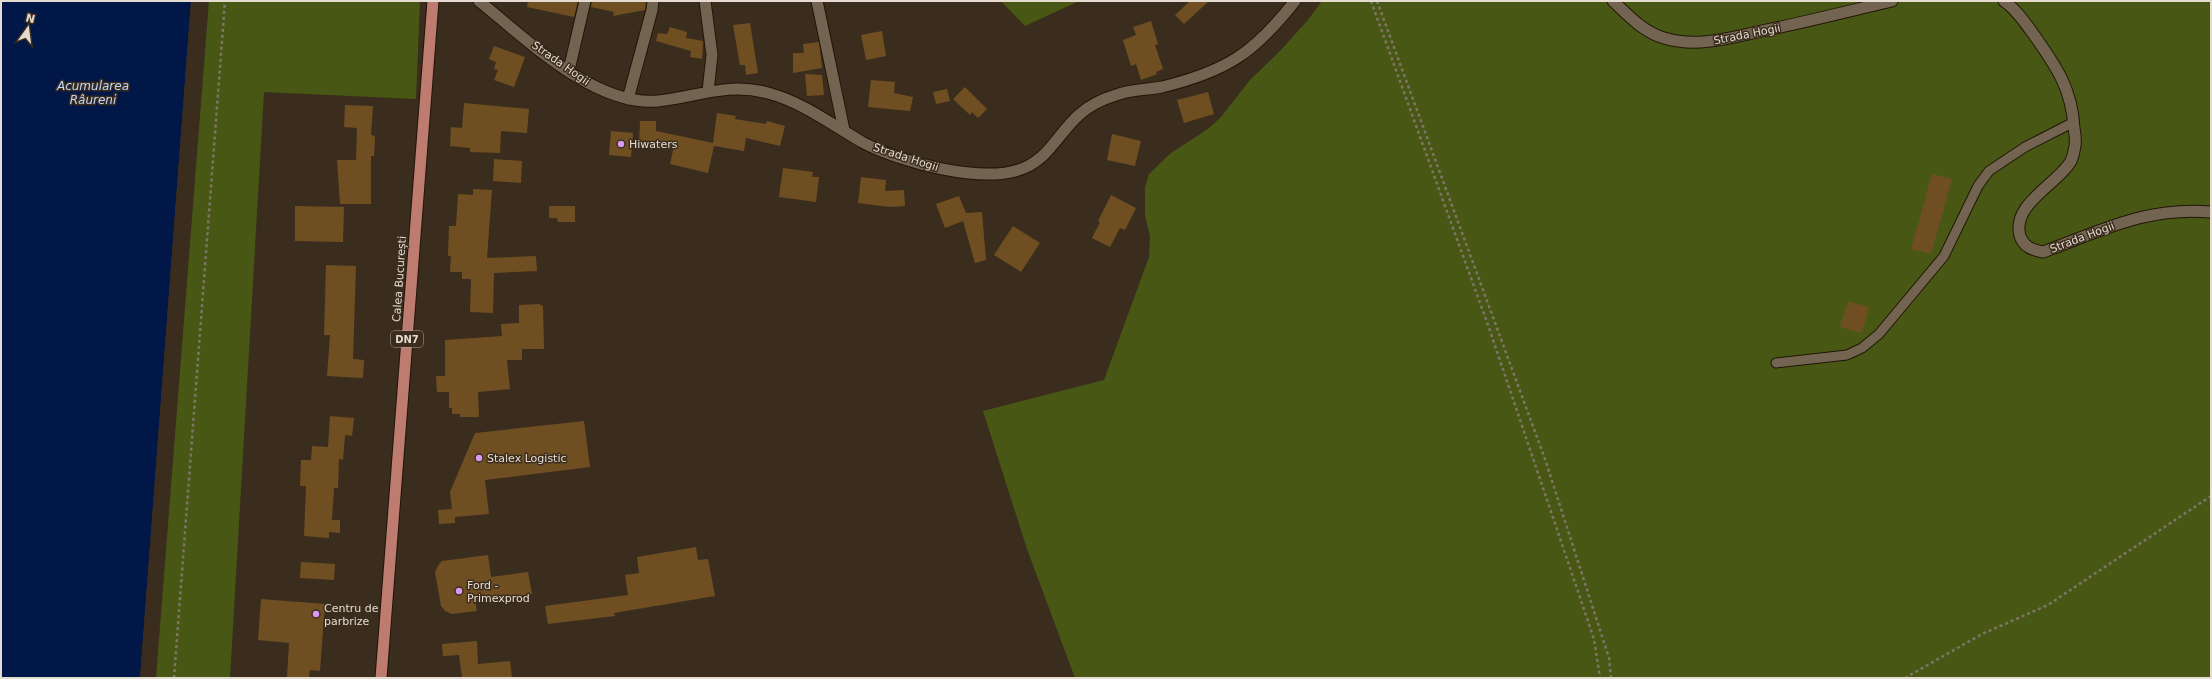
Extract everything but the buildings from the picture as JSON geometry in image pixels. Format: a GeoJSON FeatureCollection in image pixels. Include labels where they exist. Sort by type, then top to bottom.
{"type":"FeatureCollection","features":[{"type":"Feature","properties":{"kind":"highway","name":"Calea București"},"geometry":{"type":"LineString","coordinates":[[381,678],[433,1]]}},
{"type":"Feature","properties":{"kind":"street","name":"Strada Hogii"},"geometry":{"type":"LineString","coordinates":[[479,1],[568,70],[596,87],[628,99],[641,102],[657,101],[708,91],[744,88],[766,92],[788,99],[880,150],[927,165],[984,175],[1006,174],[1024,168],[1045,155],[1078,115],[1096,102],[1120,93],[1154,89],[1192,80],[1232,62],[1264,37],[1295,1]]}},
{"type":"Feature","properties":{"kind":"street"},"geometry":{"type":"LineString","coordinates":[[568,70],[585,1]]}},
{"type":"Feature","properties":{"kind":"street"},"geometry":{"type":"LineString","coordinates":[[628,99],[652,10],[653,1]]}},
{"type":"Feature","properties":{"kind":"street"},"geometry":{"type":"LineString","coordinates":[[705,1],[712,56],[708,91]]}},
{"type":"Feature","properties":{"kind":"street"},"geometry":{"type":"LineString","coordinates":[[817,1],[844,130]]}},
{"type":"Feature","properties":{"kind":"street","name":"Strada Hogii"},"geometry":{"type":"LineString","coordinates":[[1612,1],[1648,32],[1662,38],[1680,42],[1704,43],[1786,26],[1892,1]]}},
{"type":"Feature","properties":{"kind":"street","name":"Strada Hogii"},"geometry":{"type":"LineString","coordinates":[[2004,1],[2028,27],[2062,78],[2071,99],[2074,122],[2075,145],[2070,161],[2027,205],[2021,219],[2020,233],[2022,242],[2033,250],[2043,252],[2115,223],[2156,213],[2195,210],[2211,212]]}},
{"type":"Feature","properties":{"kind":"lane"},"geometry":{"type":"LineString","coordinates":[[1776,363],[1847,355],[1862,348],[1880,334],[1944,256],[1978,186],[1989,171],[2025,147],[2074,122]]}},
{"type":"Feature","properties":{"kind":"path"},"geometry":{"type":"LineString","coordinates":[[174,678],[225,1]]}},
{"type":"Feature","properties":{"kind":"path"},"geometry":{"type":"LineString","coordinates":[[1371,1],[1488,325],[1594,639],[1600,678]]}},
{"type":"Feature","properties":{"kind":"path"},"geometry":{"type":"LineString","coordinates":[[1378,2],[1545,459],[1609,658],[1611,678]]}},
{"type":"Feature","properties":{"kind":"path"},"geometry":{"type":"LineString","coordinates":[[1905,678],[1982,634],[2048,605],[2211,496]]}},
{"type":"Feature","properties":{"kind":"green space"},"geometry":{"type":"Polygon","coordinates":[[[209,1],[420,1],[416,99],[264,92],[230,678],[156,678],[209,1]]]}},
{"type":"Feature","properties":{"kind":"green space"},"geometry":{"type":"Polygon","coordinates":[[[1001,1],[1079,1],[1025,26],[1001,1]]]}},
{"type":"Feature","properties":{"kind":"green space"},"geometry":{"type":"Polygon","coordinates":[[[1322,1],[2211,1],[2211,678],[1075,678],[1027,549],[983,411],[1104,380],[1149,257],[1150,236],[1145,215],[1145,188],[1149,174],[1171,153],[1208,129],[1221,117],[1250,80],[1280,51],[1308,20],[1322,1]]]}},
{"type":"Feature","properties":{"kind":"water","name":"Acumularea Râureni"},"geometry":{"type":"Polygon","coordinates":[[[1,1],[191,1],[140,678],[1,678],[1,1]]]}},
{"type":"Feature","properties":{"kind":"pier"},"geometry":{"type":"Polygon","coordinates":[[[191,1],[193,1],[142,678],[140,678],[191,1]]]}},
{"type":"Feature","properties":{"kind":"place","name":"Hiwaters"},"geometry":{"type":"Point","coordinates":[621,144]}},
{"type":"Feature","properties":{"kind":"place","name":"Stalex Logistic"},"geometry":{"type":"Point","coordinates":[479,458]}},
{"type":"Feature","properties":{"kind":"place","name":"Ford - Primexprod"},"geometry":{"type":"Point","coordinates":[459,591]}},
{"type":"Feature","properties":{"kind":"place","name":"Centru de parbrize"},"geometry":{"type":"Point","coordinates":[316,614]}}]}
